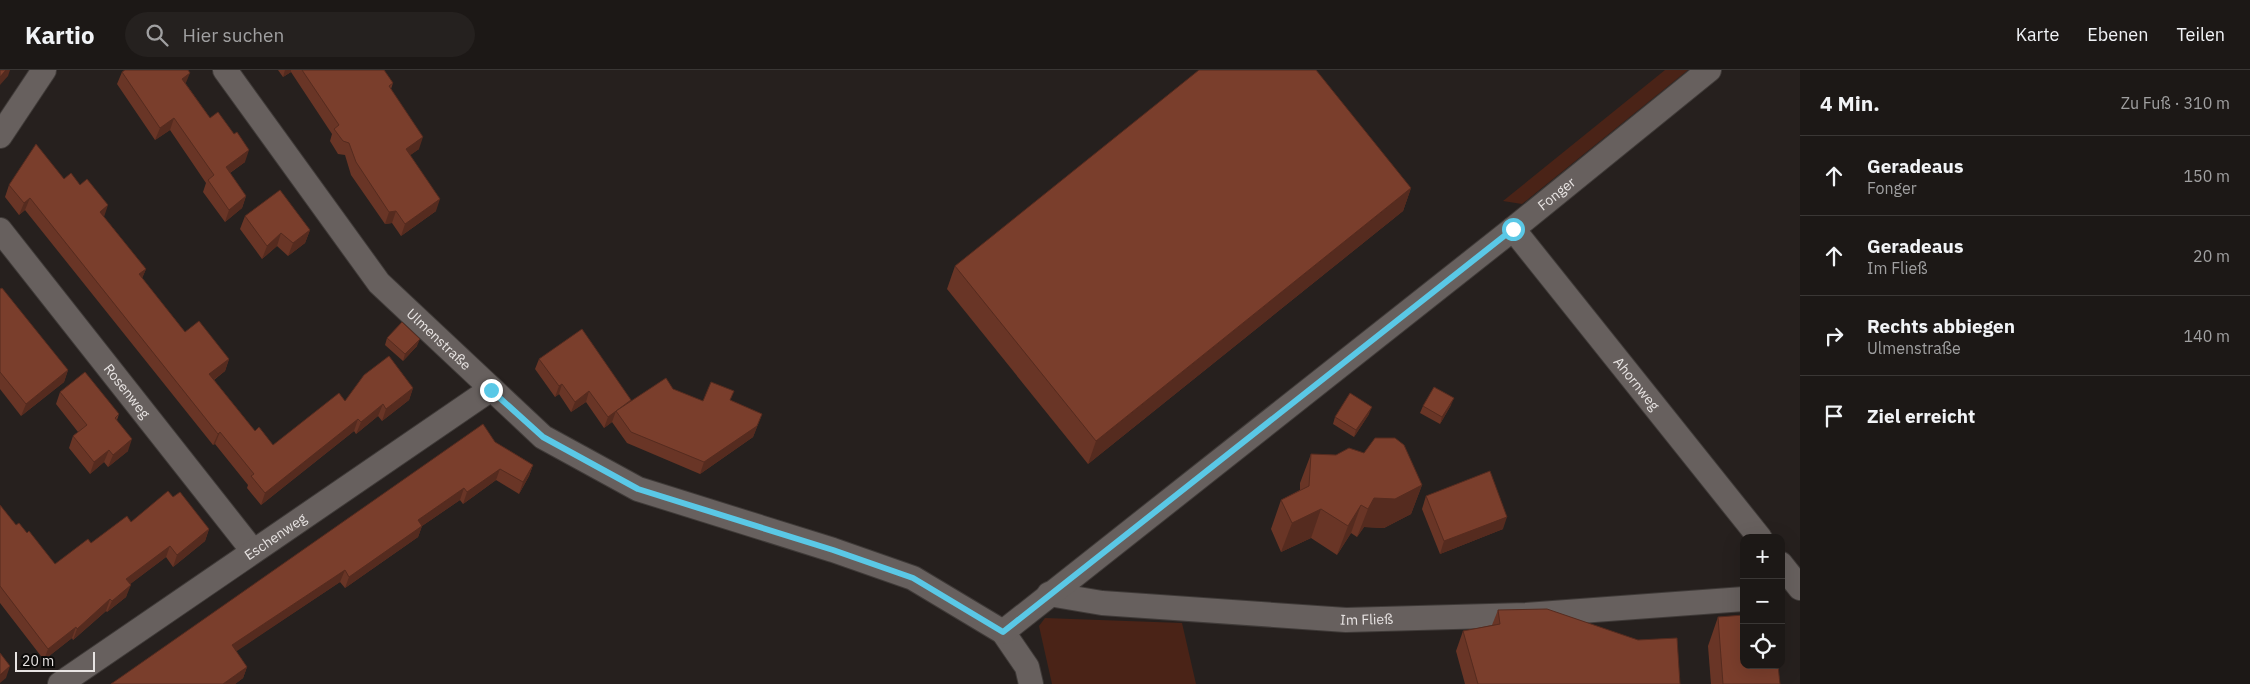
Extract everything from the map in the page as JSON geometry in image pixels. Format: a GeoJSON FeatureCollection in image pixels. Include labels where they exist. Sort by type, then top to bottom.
{"type":"FeatureCollection","features":[{"type":"Feature","properties":{"kind":"street"},"geometry":{"type":"LineString","coordinates":[[0,136],[44,70]]}},
{"type":"Feature","properties":{"kind":"street","name":"Ulmenstraße"},"geometry":{"type":"LineString","coordinates":[[226,70],[379,283],[543,437],[638,489],[824,547],[913,578],[1003,632],[1027,667],[1031,684]]}},
{"type":"Feature","properties":{"kind":"street","name":"Fonger"},"geometry":{"type":"LineString","coordinates":[[1049,594],[1513,229],[1710,70]]}},
{"type":"Feature","properties":{"kind":"street","name":"Ahornweg"},"geometry":{"type":"LineString","coordinates":[[1513,229],[1757,534]]}},
{"type":"Feature","properties":{"kind":"street","name":"Rosenweg"},"geometry":{"type":"LineString","coordinates":[[0,230],[254,551]]}},
{"type":"Feature","properties":{"kind":"street","name":"Eschenweg"},"geometry":{"type":"LineString","coordinates":[[60,684],[491,390]]}},
{"type":"Feature","properties":{"kind":"street"},"geometry":{"type":"LineString","coordinates":[[1785,569],[1800,588]]}},
{"type":"Feature","properties":{"kind":"street"},"geometry":{"type":"LineString","coordinates":[[1003,632],[1049,594]]}},
{"type":"Feature","properties":{"kind":"street","name":"Im Fließ"},"geometry":{"type":"LineString","coordinates":[[1049,594],[1102,603],[1346,620],[1526,615],[1740,599]]}},
{"type":"Feature","properties":{"kind":"street"},"geometry":{"type":"LineString","coordinates":[[1785,596],[1800,595]]}},
{"type":"Feature","properties":{"kind":"shaded area"},"geometry":{"type":"Polygon","coordinates":[[[1665,70],[1688,70],[1522,204],[1503,201],[1665,70]]]}},
{"type":"Feature","properties":{"kind":"shaded area"},"geometry":{"type":"Polygon","coordinates":[[[1045,618],[1182,623],[1196,684],[1052,684],[1039,626],[1045,618]]]}},
{"type":"Feature","properties":{"kind":"building"},"geometry":{"type":"Polygon","coordinates":[[[0,70],[6,70],[0,77],[0,70]]]}},
{"type":"Feature","properties":{"kind":"building"},"geometry":{"type":"Polygon","coordinates":[[[125,70],[188,70],[190,73],[182,79],[210,118],[218,112],[234,134],[237,132],[249,150],[226,167],[246,196],[229,210],[208,180],[214,175],[174,118],[160,128],[122,72],[125,70]]]}},
{"type":"Feature","properties":{"kind":"building"},"geometry":{"type":"Polygon","coordinates":[[[302,70],[384,70],[393,83],[389,86],[423,137],[406,149],[440,199],[405,224],[396,211],[389,212],[356,162],[349,143],[343,141],[334,129],[339,125],[302,70]]]}},
{"type":"Feature","properties":{"kind":"building"},"geometry":{"type":"Polygon","coordinates":[[[1199,70],[1316,70],[1411,188],[1096,441],[955,266],[1199,70]]]}},
{"type":"Feature","properties":{"kind":"building"},"geometry":{"type":"Polygon","coordinates":[[[36,144],[64,179],[71,173],[80,185],[87,179],[108,205],[100,212],[146,269],[139,274],[185,332],[199,321],[229,359],[209,374],[255,431],[259,427],[273,445],[339,393],[345,401],[364,375],[389,356],[413,388],[386,409],[383,404],[361,422],[358,419],[265,493],[251,476],[254,474],[220,432],[218,434],[30,198],[24,203],[9,185],[36,144]]]}},
{"type":"Feature","properties":{"kind":"building"},"geometry":{"type":"Polygon","coordinates":[[[280,190],[310,230],[293,243],[281,233],[267,246],[245,216],[280,190]]]}},
{"type":"Feature","properties":{"kind":"building"},"geometry":{"type":"Polygon","coordinates":[[[2,288],[68,370],[26,404],[0,372],[0,289],[2,288]]]}},
{"type":"Feature","properties":{"kind":"building"},"geometry":{"type":"Polygon","coordinates":[[[402,322],[420,339],[405,354],[387,338],[402,322]]]}},
{"type":"Feature","properties":{"kind":"building"},"geometry":{"type":"Polygon","coordinates":[[[582,329],[631,400],[608,417],[589,391],[575,402],[562,384],[559,386],[539,359],[582,329]]]}},
{"type":"Feature","properties":{"kind":"building"},"geometry":{"type":"Polygon","coordinates":[[[85,372],[119,414],[115,418],[132,439],[113,455],[109,450],[94,462],[73,436],[87,425],[60,392],[85,372]]]}},
{"type":"Feature","properties":{"kind":"building"},"geometry":{"type":"Polygon","coordinates":[[[666,378],[673,389],[703,401],[711,382],[734,391],[730,400],[762,414],[757,426],[704,462],[631,432],[616,411],[666,378]]]}},
{"type":"Feature","properties":{"kind":"building"},"geometry":{"type":"Polygon","coordinates":[[[1434,387],[1454,398],[1442,417],[1423,406],[1434,387]]]}},
{"type":"Feature","properties":{"kind":"building"},"geometry":{"type":"Polygon","coordinates":[[[1350,393],[1372,407],[1356,430],[1335,417],[1350,393]]]}},
{"type":"Feature","properties":{"kind":"building"},"geometry":{"type":"Polygon","coordinates":[[[483,424],[495,442],[533,465],[523,482],[500,469],[467,492],[464,488],[418,520],[422,526],[349,577],[345,570],[232,645],[247,667],[223,684],[111,684],[483,424]]]}},
{"type":"Feature","properties":{"kind":"building"},"geometry":{"type":"Polygon","coordinates":[[[1375,438],[1395,438],[1404,445],[1422,485],[1395,499],[1374,498],[1368,509],[1361,505],[1348,526],[1321,509],[1292,523],[1281,500],[1309,486],[1311,454],[1336,455],[1349,448],[1364,453],[1375,438]]]}},
{"type":"Feature","properties":{"kind":"building"},"geometry":{"type":"Polygon","coordinates":[[[1490,471],[1507,517],[1444,541],[1426,496],[1490,471]]]}},
{"type":"Feature","properties":{"kind":"building"},"geometry":{"type":"Polygon","coordinates":[[[168,491],[173,497],[180,492],[209,529],[177,555],[170,546],[126,579],[131,585],[112,601],[110,599],[77,629],[76,627],[48,649],[0,586],[0,505],[16,525],[19,523],[27,533],[29,531],[55,564],[88,539],[91,543],[127,516],[131,522],[168,491]]]}},
{"type":"Feature","properties":{"kind":"building"},"geometry":{"type":"Polygon","coordinates":[[[1547,609],[1638,640],[1677,638],[1680,684],[1478,684],[1463,631],[1500,624],[1498,610],[1547,609]]]}},
{"type":"Feature","properties":{"kind":"building"},"geometry":{"type":"Polygon","coordinates":[[[1740,615],[1740,669],[1778,669],[1780,684],[1723,684],[1718,617],[1740,615]]]}},
{"type":"Feature","properties":{"kind":"building"},"geometry":{"type":"Polygon","coordinates":[[[0,653],[10,666],[0,675],[0,653]]]}},
{"type":"Feature","properties":{"kind":"route"},"geometry":{"type":"LineString","coordinates":[[491,390],[543,437],[638,489],[833,550],[913,578],[1003,632],[1513,229]]}}]}
